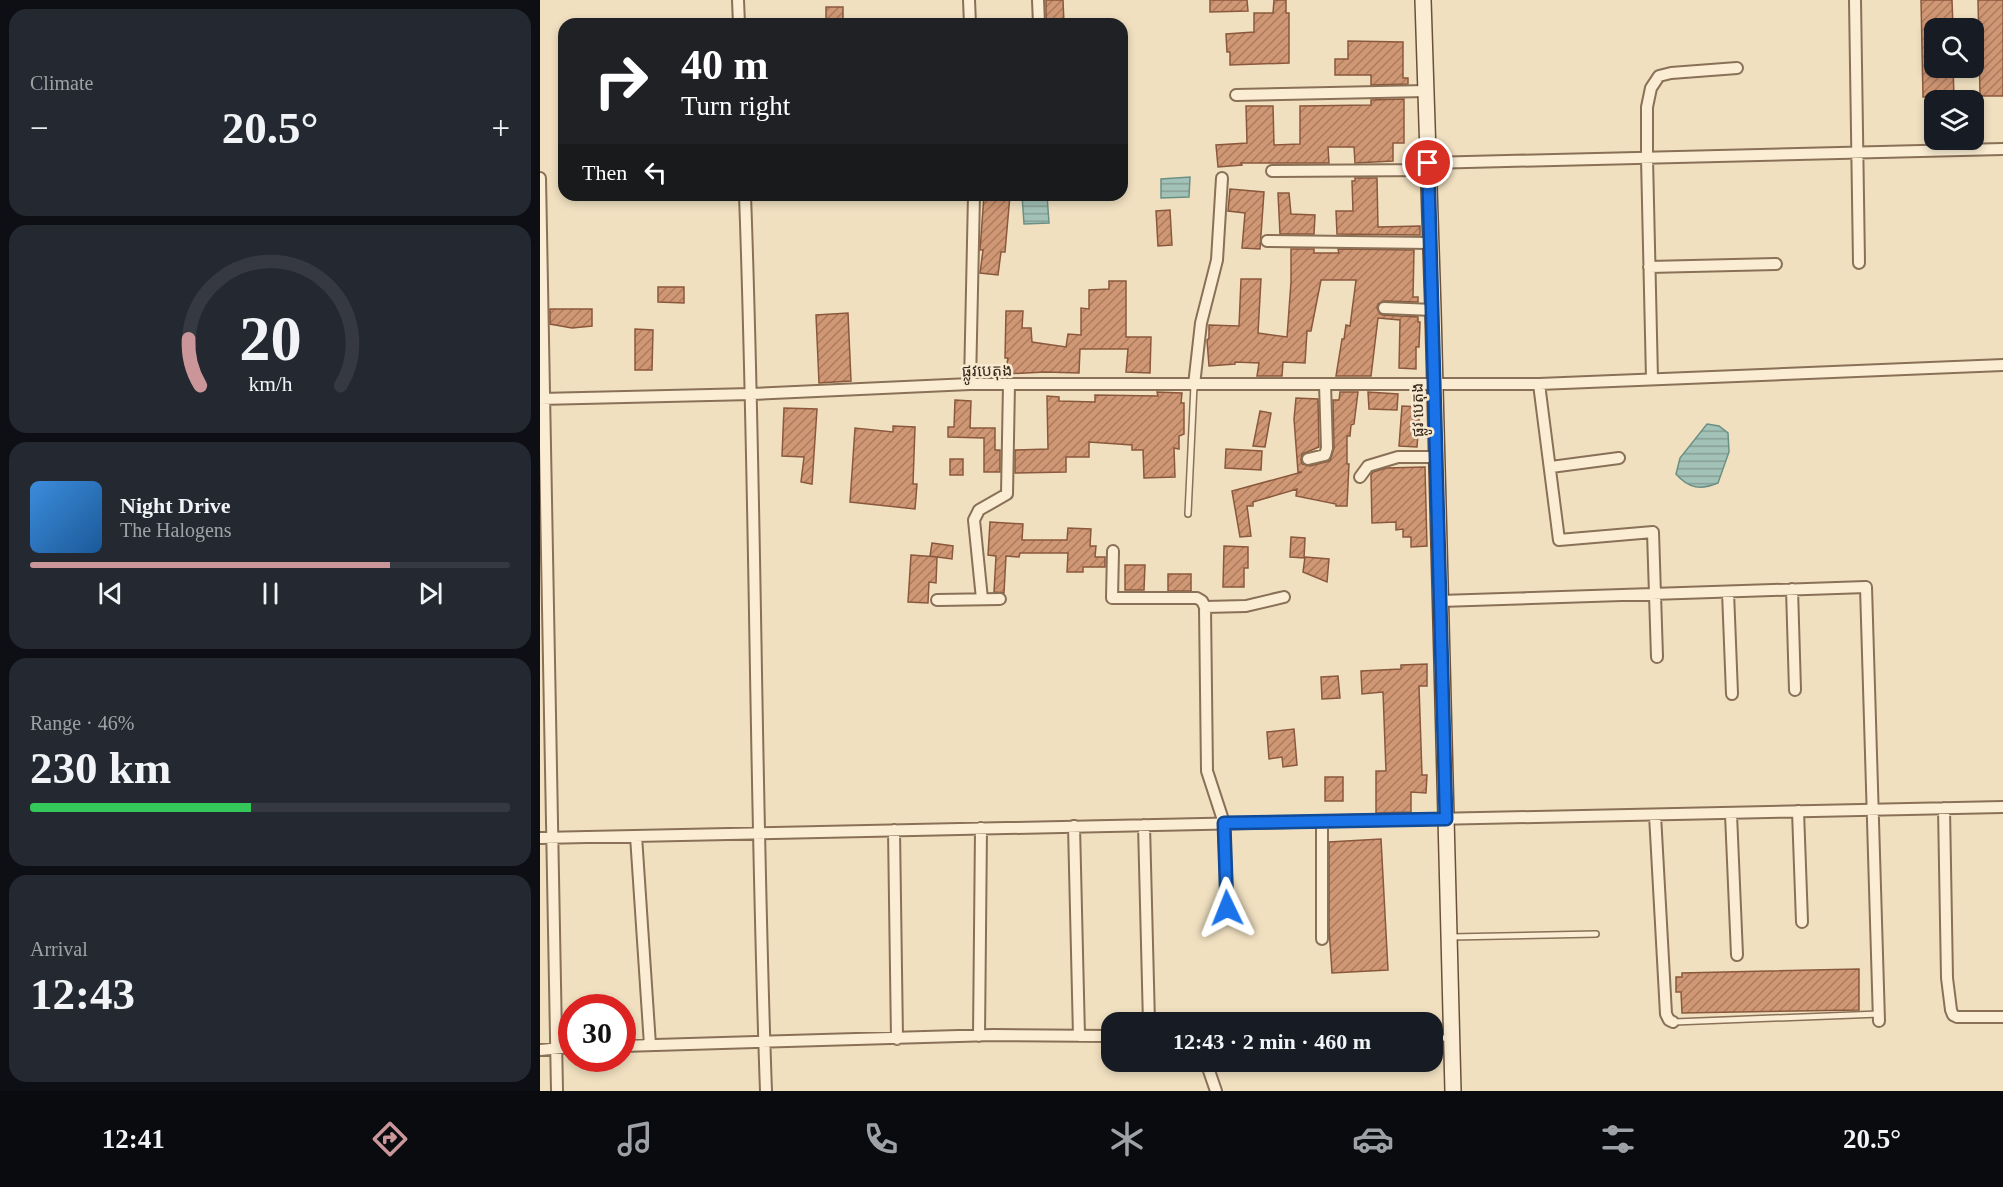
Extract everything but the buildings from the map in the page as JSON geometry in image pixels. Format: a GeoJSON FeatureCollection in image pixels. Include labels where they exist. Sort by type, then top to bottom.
{"type":"FeatureCollection","features":[{"type":"Feature","properties":{"kind":"street"},"geometry":{"type":"LineString","coordinates":[[738,0],[739,18]]}},
{"type":"Feature","properties":{"kind":"street"},"geometry":{"type":"LineString","coordinates":[[969,0],[969,18]]}},
{"type":"Feature","properties":{"kind":"street"},"geometry":{"type":"LineString","coordinates":[[1038,0],[1039,18]]}},
{"type":"Feature","properties":{"kind":"street","name":"ផ្លូវ បេតុង"},"geometry":{"type":"LineString","coordinates":[[1423,0],[1453,1091]]}},
{"type":"Feature","properties":{"kind":"street"},"geometry":{"type":"LineString","coordinates":[[1855,0],[1859,263]]}},
{"type":"Feature","properties":{"kind":"street"},"geometry":{"type":"LineString","coordinates":[[1652,379],[1647,158],[1647,107],[1651,88],[1659,76],[1671,73],[1737,68]]}},
{"type":"Feature","properties":{"kind":"street"},"geometry":{"type":"LineString","coordinates":[[1236,95],[1426,91]]}},
{"type":"Feature","properties":{"kind":"street"},"geometry":{"type":"LineString","coordinates":[[1272,171],[2003,149]]}},
{"type":"Feature","properties":{"kind":"street"},"geometry":{"type":"LineString","coordinates":[[540,178],[545,837],[557,1091]]}},
{"type":"Feature","properties":{"kind":"street"},"geometry":{"type":"LineString","coordinates":[[1194,385],[1201,323],[1217,260],[1222,178]]}},
{"type":"Feature","properties":{"kind":"street"},"geometry":{"type":"LineString","coordinates":[[745,201],[752,394],[759,833],[766,1091]]}},
{"type":"Feature","properties":{"kind":"street"},"geometry":{"type":"LineString","coordinates":[[970,384],[974,201]]}},
{"type":"Feature","properties":{"kind":"street"},"geometry":{"type":"LineString","coordinates":[[1267,241],[1431,243]]}},
{"type":"Feature","properties":{"kind":"street"},"geometry":{"type":"LineString","coordinates":[[1649,267],[1776,264]]}},
{"type":"Feature","properties":{"kind":"street"},"geometry":{"type":"LineString","coordinates":[[1384,308],[1433,310]]}},
{"type":"Feature","properties":{"kind":"street","name":"ផ្លូវបេតុង"},"geometry":{"type":"LineString","coordinates":[[542,399],[752,394],[970,384],[1539,384],[2003,365]]}},
{"type":"Feature","properties":{"kind":"street"},"geometry":{"type":"LineString","coordinates":[[982,599],[974,520],[979,510],[1007,494],[1009,384]]}},
{"type":"Feature","properties":{"kind":"street"},"geometry":{"type":"LineString","coordinates":[[1308,459],[1325,455],[1327,448],[1325,384]]}},
{"type":"Feature","properties":{"kind":"street"},"geometry":{"type":"LineString","coordinates":[[1539,384],[1559,540],[1653,532],[1657,657]]}},
{"type":"Feature","properties":{"kind":"street"},"geometry":{"type":"LineString","coordinates":[[1360,477],[1368,466],[1398,457],[1437,457]]}},
{"type":"Feature","properties":{"kind":"street"},"geometry":{"type":"LineString","coordinates":[[1551,467],[1619,458]]}},
{"type":"Feature","properties":{"kind":"street"},"geometry":{"type":"LineString","coordinates":[[1113,551],[1112,598],[1197,598],[1205,607],[1207,771],[1224,823],[1227,908]]}},
{"type":"Feature","properties":{"kind":"street"},"geometry":{"type":"LineString","coordinates":[[1440,601],[1866,587],[1879,1018]]}},
{"type":"Feature","properties":{"kind":"street"},"geometry":{"type":"LineString","coordinates":[[1792,590],[1795,690]]}},
{"type":"Feature","properties":{"kind":"street"},"geometry":{"type":"LineString","coordinates":[[1728,592],[1732,694]]}},
{"type":"Feature","properties":{"kind":"street"},"geometry":{"type":"LineString","coordinates":[[1205,607],[1246,606],[1284,597]]}},
{"type":"Feature","properties":{"kind":"street"},"geometry":{"type":"LineString","coordinates":[[937,600],[1000,599]]}},
{"type":"Feature","properties":{"kind":"street"},"geometry":{"type":"LineString","coordinates":[[545,837],[2003,807]]}},
{"type":"Feature","properties":{"kind":"street"},"geometry":{"type":"LineString","coordinates":[[1944,808],[1947,978],[1953,1015],[1957,1017],[2003,1017]]}},
{"type":"Feature","properties":{"kind":"street"},"geometry":{"type":"LineString","coordinates":[[1798,811],[1802,922]]}},
{"type":"Feature","properties":{"kind":"street"},"geometry":{"type":"LineString","coordinates":[[1731,814],[1737,955]]}},
{"type":"Feature","properties":{"kind":"street"},"geometry":{"type":"LineString","coordinates":[[1655,815],[1666,1014],[1673,1022]]}},
{"type":"Feature","properties":{"kind":"street"},"geometry":{"type":"LineString","coordinates":[[1322,821],[1322,939]]}},
{"type":"Feature","properties":{"kind":"street"},"geometry":{"type":"LineString","coordinates":[[1144,825],[1149,1012]]}},
{"type":"Feature","properties":{"kind":"street"},"geometry":{"type":"LineString","coordinates":[[1074,826],[1079,1036]]}},
{"type":"Feature","properties":{"kind":"street"},"geometry":{"type":"LineString","coordinates":[[979,1036],[981,828]]}},
{"type":"Feature","properties":{"kind":"street"},"geometry":{"type":"LineString","coordinates":[[894,830],[897,1039]]}},
{"type":"Feature","properties":{"kind":"street"},"geometry":{"type":"LineString","coordinates":[[636,836],[650,1045]]}},
{"type":"Feature","properties":{"kind":"street"},"geometry":{"type":"LineString","coordinates":[[636,1046],[979,1036],[1101,1036]]}},
{"type":"Feature","properties":{"kind":"street"},"geometry":{"type":"LineString","coordinates":[[540,1050],[558,1048]]}},
{"type":"Feature","properties":{"kind":"street"},"geometry":{"type":"LineString","coordinates":[[1209,1072],[1216,1091]]}},
{"type":"Feature","properties":{"kind":"lane"},"geometry":{"type":"LineString","coordinates":[[1188,514],[1194,385]]}},
{"type":"Feature","properties":{"kind":"lane"},"geometry":{"type":"LineString","coordinates":[[1449,937],[1596,934]]}},
{"type":"Feature","properties":{"kind":"lane"},"geometry":{"type":"LineString","coordinates":[[1673,1022],[1879,1018]]}},
{"type":"Feature","properties":{"kind":"lane"},"geometry":{"type":"LineString","coordinates":[[1443,1038],[1452,1038]]}},
{"type":"Feature","properties":{"kind":"water"},"geometry":{"type":"Polygon","coordinates":[[[1190,177],[1189,197],[1161,198],[1161,179],[1190,177]]]}},
{"type":"Feature","properties":{"kind":"water"},"geometry":{"type":"Polygon","coordinates":[[[1022,201],[1047,201],[1049,223],[1024,224],[1022,201]]]}},
{"type":"Feature","properties":{"kind":"water"},"geometry":{"type":"Polygon","coordinates":[[[1707,424],[1719,426],[1728,433],[1729,452],[1718,483],[1696,487],[1686,483],[1676,474],[1680,458],[1707,424]]]}},
{"type":"Feature","properties":{"kind":"route"},"geometry":{"type":"LineString","coordinates":[[1227,908],[1224,823],[1446,819],[1428,163]]}}]}
